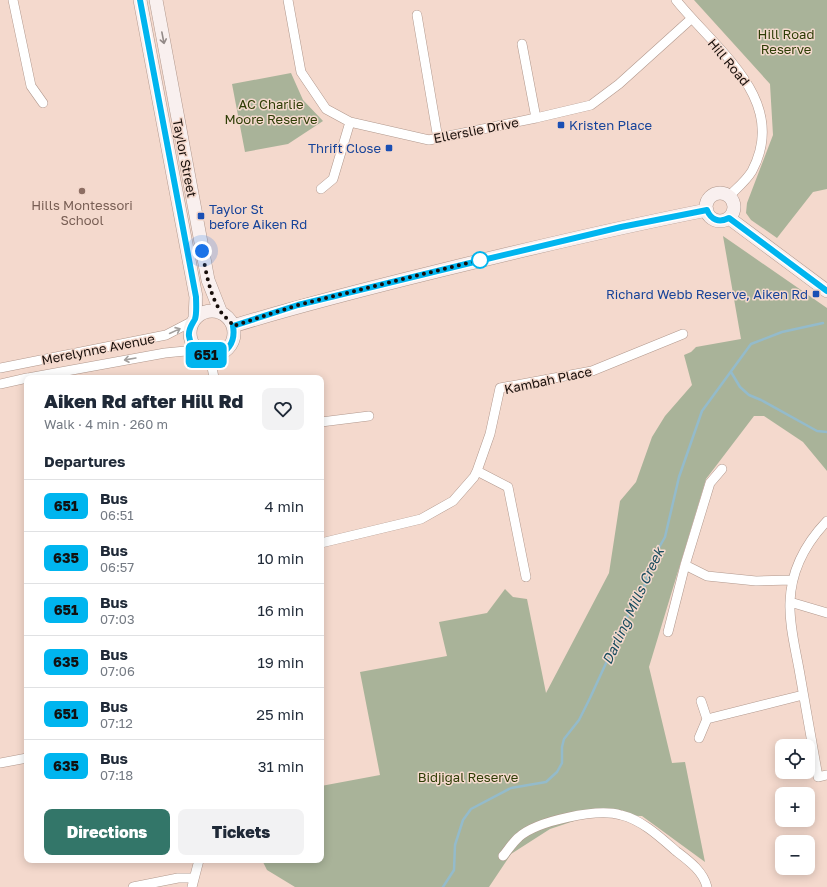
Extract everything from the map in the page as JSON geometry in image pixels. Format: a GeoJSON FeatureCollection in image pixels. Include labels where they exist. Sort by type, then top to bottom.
{"type":"FeatureCollection","features":[{"type":"Feature","properties":{"kind":"street"},"geometry":{"type":"LineString","coordinates":[[13,0],[31,86],[43,103]]}},
{"type":"Feature","properties":{"kind":"street","name":"Taylor Street"},"geometry":{"type":"LineString","coordinates":[[140,0],[196,297],[194,320]]}},
{"type":"Feature","properties":{"kind":"street","name":"Taylor Street"},"geometry":{"type":"LineString","coordinates":[[156,0],[208,280],[221,313]]}},
{"type":"Feature","properties":{"kind":"street","name":"Ellerslie Drive"},"geometry":{"type":"LineString","coordinates":[[288,0],[301,72],[326,108],[350,122],[429,140],[438,140],[590,105],[619,84],[691,19]]}},
{"type":"Feature","properties":{"kind":"street","name":"Hill Road"},"geometry":{"type":"LineString","coordinates":[[676,0],[691,19],[748,82],[760,109],[762,134],[760,151],[751,172],[729,196]]}},
{"type":"Feature","properties":{"kind":"street"},"geometry":{"type":"LineString","coordinates":[[417,15],[438,140]]}},
{"type":"Feature","properties":{"kind":"street"},"geometry":{"type":"LineString","coordinates":[[522,44],[536,118]]}},
{"type":"Feature","properties":{"kind":"street"},"geometry":{"type":"LineString","coordinates":[[321,189],[332,179],[350,122]]}},
{"type":"Feature","properties":{"kind":"street"},"geometry":{"type":"LineString","coordinates":[[714,194],[724,194],[729,196],[734,206],[734,210],[729,218],[719,221],[714,220],[709,216],[707,210],[708,201],[714,194]]}},
{"type":"Feature","properties":{"kind":"street"},"geometry":{"type":"LineString","coordinates":[[233,326],[298,305],[621,227],[707,210]]}},
{"type":"Feature","properties":{"kind":"street"},"geometry":{"type":"LineString","coordinates":[[729,218],[827,291]]}},
{"type":"Feature","properties":{"kind":"street"},"geometry":{"type":"LineString","coordinates":[[207,311],[221,313],[233,326],[233,341],[230,347],[217,355],[210,356],[196,350],[189,336],[194,320],[207,311]]}},
{"type":"Feature","properties":{"kind":"street","name":"Merelynne Avenue"},"geometry":{"type":"LineString","coordinates":[[0,368],[166,335],[194,320]]}},
{"type":"Feature","properties":{"kind":"street","name":"Kambah Place"},"geometry":{"type":"LineString","coordinates":[[324,542],[421,519],[453,501],[474,477],[477,471],[490,434],[500,388],[592,371],[683,334]]}},
{"type":"Feature","properties":{"kind":"street","name":"Merelynne Avenue"},"geometry":{"type":"LineString","coordinates":[[44,375],[165,353],[196,350]]}},
{"type":"Feature","properties":{"kind":"street"},"geometry":{"type":"LineString","coordinates":[[210,356],[213,375]]}},
{"type":"Feature","properties":{"kind":"street"},"geometry":{"type":"LineString","coordinates":[[58,357],[61,372]]}},
{"type":"Feature","properties":{"kind":"street","name":"Merelynne Avenue"},"geometry":{"type":"LineString","coordinates":[[0,384],[24,379]]}},
{"type":"Feature","properties":{"kind":"street"},"geometry":{"type":"LineString","coordinates":[[324,422],[369,416]]}},
{"type":"Feature","properties":{"kind":"street"},"geometry":{"type":"LineString","coordinates":[[668,632],[684,564],[710,483],[722,469]]}},
{"type":"Feature","properties":{"kind":"street"},"geometry":{"type":"LineString","coordinates":[[477,471],[508,487],[526,577]]}},
{"type":"Feature","properties":{"kind":"street"},"geometry":{"type":"LineString","coordinates":[[827,520],[812,536],[801,558],[793,580],[790,602],[793,637],[818,777],[827,776]]}},
{"type":"Feature","properties":{"kind":"street"},"geometry":{"type":"LineString","coordinates":[[684,564],[707,576],[756,581],[793,580]]}},
{"type":"Feature","properties":{"kind":"street"},"geometry":{"type":"LineString","coordinates":[[790,602],[827,613]]}},
{"type":"Feature","properties":{"kind":"street"},"geometry":{"type":"LineString","coordinates":[[707,719],[803,695]]}},
{"type":"Feature","properties":{"kind":"street"},"geometry":{"type":"LineString","coordinates":[[699,738],[707,719],[702,701]]}},
{"type":"Feature","properties":{"kind":"street"},"geometry":{"type":"LineString","coordinates":[[0,763],[24,759]]}},
{"type":"Feature","properties":{"kind":"street"},"geometry":{"type":"LineString","coordinates":[[503,856],[519,837],[543,824],[586,814],[620,814],[639,822],[658,835],[697,869],[705,880],[707,887]]}},
{"type":"Feature","properties":{"kind":"street"},"geometry":{"type":"LineString","coordinates":[[133,887],[178,878],[193,882],[198,863]]}},
{"type":"Feature","properties":{"kind":"green space","name":"Hill Road Reserve"},"geometry":{"type":"Polygon","coordinates":[[[694,0],[827,0],[827,189],[813,192],[777,238],[751,220],[746,213],[747,203],[773,135],[770,84],[694,0]]]}},
{"type":"Feature","properties":{"kind":"green space","name":"AC Charlie Moore Reserve"},"geometry":{"type":"Polygon","coordinates":[[[291,73],[303,100],[323,121],[288,144],[245,152],[232,84],[291,73]]]}},
{"type":"Feature","properties":{"kind":"green space","name":"Bidjigal Reserve"},"geometry":{"type":"Polygon","coordinates":[[[723,236],[827,308],[827,471],[803,442],[764,416],[754,416],[706,479],[649,667],[672,763],[685,762],[705,862],[642,816],[592,815],[550,829],[511,854],[489,887],[295,887],[267,870],[264,863],[324,863],[324,785],[380,775],[360,672],[447,656],[439,622],[487,613],[505,589],[513,597],[527,599],[546,693],[609,573],[620,501],[636,482],[652,437],[665,416],[692,385],[684,355],[691,352],[696,347],[741,339],[723,236]]]}},
{"type":"Feature","properties":{"kind":"waterway","name":"Darling Mills Creek"},"geometry":{"type":"LineString","coordinates":[[443,887],[454,870],[455,845],[463,820],[471,809],[511,788],[546,782],[557,772],[562,763],[562,747],[564,739],[579,720],[630,611],[643,591],[652,560],[665,537],[679,477],[702,411],[751,344],[782,332],[823,323]]}},
{"type":"Feature","properties":{"kind":"waterway"},"geometry":{"type":"LineString","coordinates":[[731,372],[740,387],[749,395],[817,431],[827,432]]}},
{"type":"Feature","properties":{"kind":"bus line","name":"651"},"geometry":{"type":"LineString","coordinates":[[140,0],[196,297],[195,318],[190,329],[189,336],[196,350],[202,354],[210,356],[217,355],[230,347],[233,341],[233,326],[298,305],[621,227],[707,210],[709,216],[714,220],[719,221],[729,218],[827,291]]}},
{"type":"Feature","properties":{"kind":"place","name":"Kristen Place"},"geometry":{"type":"Point","coordinates":[561,125]}},
{"type":"Feature","properties":{"kind":"place","name":"Thrift Close"},"geometry":{"type":"Point","coordinates":[389,148]}},
{"type":"Feature","properties":{"kind":"place","name":"Hills Montessori School"},"geometry":{"type":"Point","coordinates":[82,191]}},
{"type":"Feature","properties":{"kind":"place","name":"Taylor St before Aiken Rd"},"geometry":{"type":"Point","coordinates":[201,216]}},
{"type":"Feature","properties":{"kind":"place","name":"Richard Webb Reserve, Aiken Rd"},"geometry":{"type":"Point","coordinates":[816,294]}},
{"type":"Feature","properties":{"kind":"route"},"geometry":{"type":"LineString","coordinates":[[202,251],[212,295],[221,313],[226,316],[233,326],[298,305],[480,260]]}}]}
